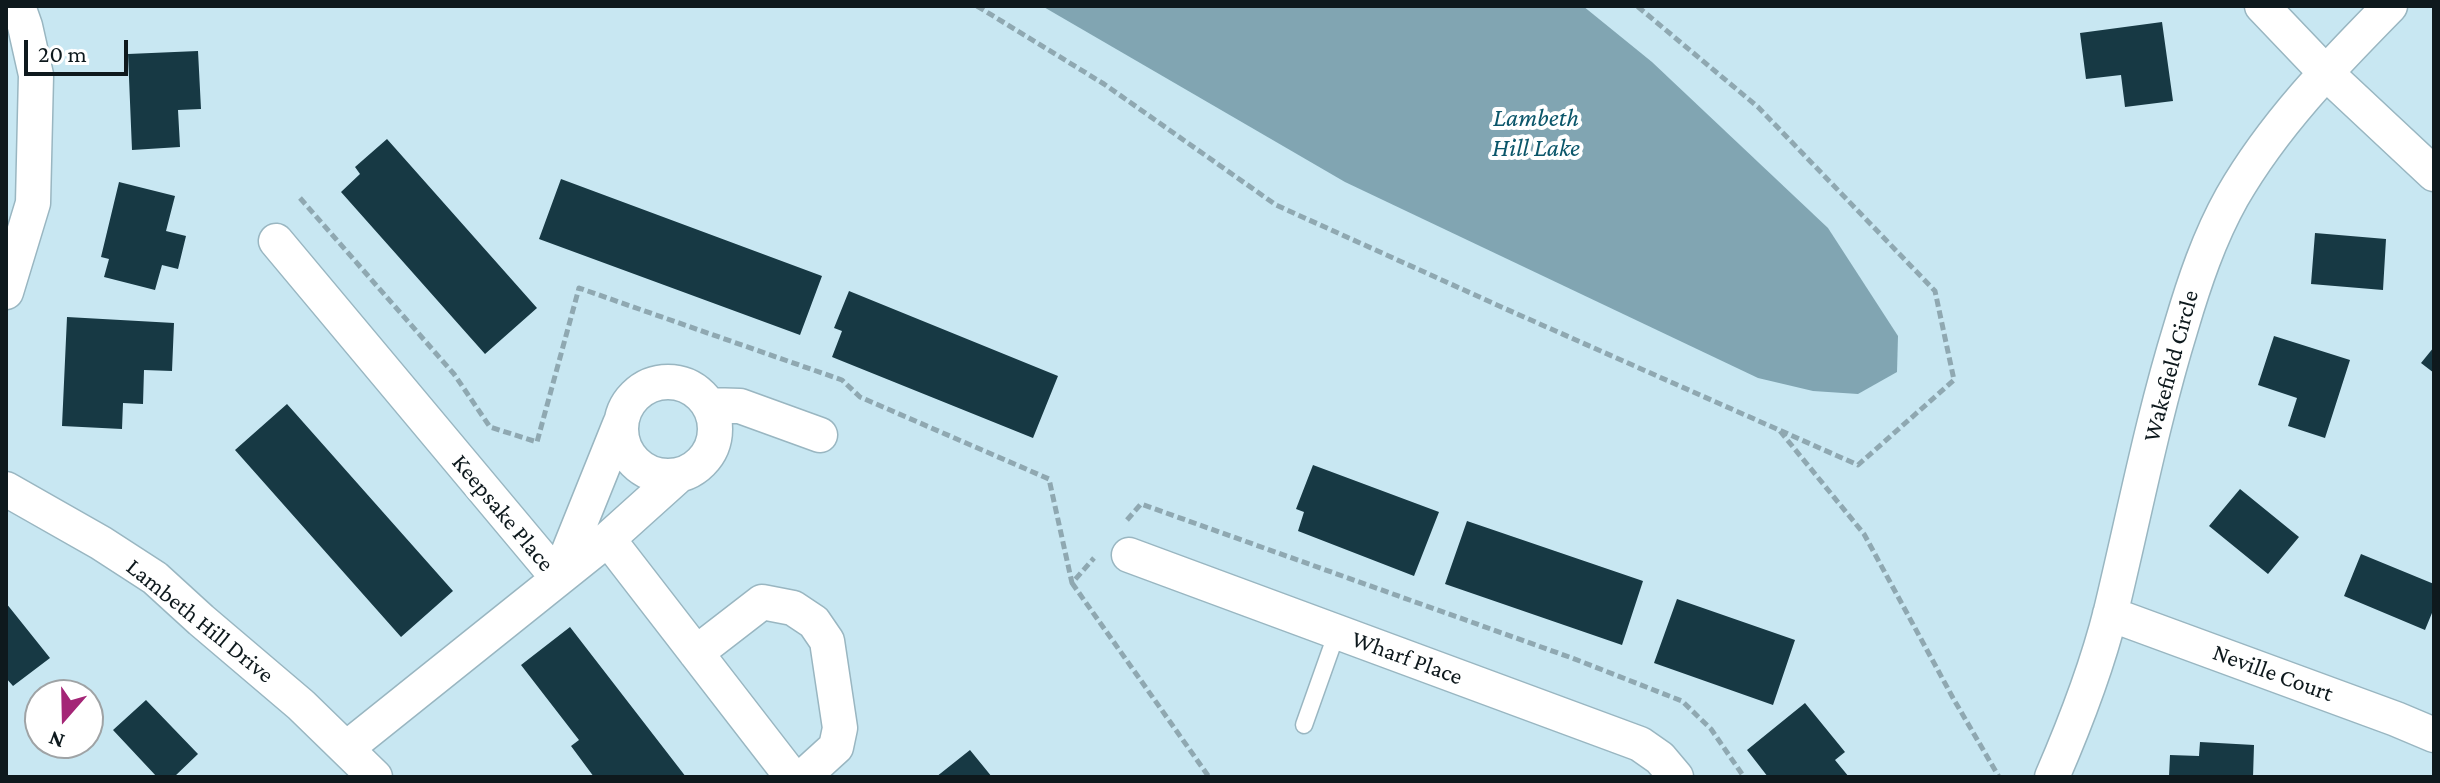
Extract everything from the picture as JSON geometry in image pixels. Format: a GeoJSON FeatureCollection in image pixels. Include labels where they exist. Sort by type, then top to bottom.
{"type":"FeatureCollection","features":[{"type":"Feature","properties":{"kind":"street"},"geometry":{"type":"LineString","coordinates":[[6,292],[33,203],[36,75],[18,6]]}},
{"type":"Feature","properties":{"kind":"street"},"geometry":{"type":"LineString","coordinates":[[2262,6],[2325,72],[2434,174]]}},
{"type":"Feature","properties":{"kind":"street","name":"Wakefield Circle"},"geometry":{"type":"LineString","coordinates":[[2052,777],[2110,614],[2163,384],[2196,275],[2231,199],[2270,137],[2325,72],[2390,6]]}},
{"type":"Feature","properties":{"kind":"street","name":"Keepsake Place"},"geometry":{"type":"LineString","coordinates":[[276,241],[558,578],[347,748]]}},
{"type":"Feature","properties":{"kind":"street"},"geometry":{"type":"LineString","coordinates":[[672,382],[687,386],[699,394],[709,405],[714,419],[712,448],[704,461],[678,476],[608,539],[558,578],[624,410],[632,398],[643,388],[672,382]]}},
{"type":"Feature","properties":{"kind":"street"},"geometry":{"type":"LineString","coordinates":[[709,405],[740,406],[820,435]]}},
{"type":"Feature","properties":{"kind":"street"},"geometry":{"type":"LineString","coordinates":[[620,424],[621,440],[636,465],[663,477],[678,476]]}},
{"type":"Feature","properties":{"kind":"street","name":"Lambeth Hill Drive"},"geometry":{"type":"LineString","coordinates":[[6,489],[155,578],[347,748],[375,777]]}},
{"type":"Feature","properties":{"kind":"street"},"geometry":{"type":"LineString","coordinates":[[608,539],[792,777]]}},
{"type":"Feature","properties":{"kind":"street","name":"Wharf Place"},"geometry":{"type":"LineString","coordinates":[[1117,544],[1337,632],[1640,744],[1660,758],[1676,777]]}},
{"type":"Feature","properties":{"kind":"street"},"geometry":{"type":"LineString","coordinates":[[696,653],[762,602],[793,608],[814,622],[827,641],[840,728],[836,747],[803,777]]}},
{"type":"Feature","properties":{"kind":"street","name":"Neville Court"},"geometry":{"type":"LineString","coordinates":[[2110,614],[2434,735]]}},
{"type":"Feature","properties":{"kind":"lane"},"geometry":{"type":"LineString","coordinates":[[1304,725],[1337,632]]}},
{"type":"Feature","properties":{"kind":"path"},"geometry":{"type":"LineString","coordinates":[[977,6],[1104,84],[1276,205],[1858,465],[1954,380],[1935,291],[1758,107],[1637,6]]}},
{"type":"Feature","properties":{"kind":"path"},"geometry":{"type":"LineString","coordinates":[[300,198],[454,374],[490,427],[537,442],[579,288],[842,380],[860,397],[1049,479],[1072,583],[1209,777]]}},
{"type":"Feature","properties":{"kind":"path"},"geometry":{"type":"LineString","coordinates":[[1779,430],[1864,534],[1999,777]]}},
{"type":"Feature","properties":{"kind":"path"},"geometry":{"type":"LineString","coordinates":[[1072,583],[1117,544],[1141,504],[1572,658],[1682,701],[1711,729],[1744,777]]}},
{"type":"Feature","properties":{"kind":"water","name":"Lambeth Hill Lake"},"geometry":{"type":"Polygon","coordinates":[[[1042,6],[1583,6],[1652,62],[1828,228],[1898,336],[1897,372],[1858,394],[1813,391],[1758,378],[1345,182],[1042,6]]]}},
{"type":"Feature","properties":{"kind":"building"},"geometry":{"type":"Polygon","coordinates":[[[2162,22],[2173,101],[2125,107],[2121,75],[2086,79],[2080,33],[2162,22]]]}},
{"type":"Feature","properties":{"kind":"building"},"geometry":{"type":"Polygon","coordinates":[[[198,51],[201,109],[178,110],[180,147],[132,150],[128,54],[198,51]]]}},
{"type":"Feature","properties":{"kind":"building"},"geometry":{"type":"Polygon","coordinates":[[[387,139],[537,308],[485,354],[341,192],[360,174],[355,167],[387,139]]]}},
{"type":"Feature","properties":{"kind":"building"},"geometry":{"type":"Polygon","coordinates":[[[561,179],[822,276],[800,335],[539,239],[561,179]]]}},
{"type":"Feature","properties":{"kind":"building"},"geometry":{"type":"Polygon","coordinates":[[[119,182],[175,196],[166,231],[186,236],[178,269],[162,265],[155,290],[104,277],[109,259],[101,257],[119,182]]]}},
{"type":"Feature","properties":{"kind":"building"},"geometry":{"type":"Polygon","coordinates":[[[2315,233],[2386,239],[2383,290],[2311,284],[2315,233]]]}},
{"type":"Feature","properties":{"kind":"building"},"geometry":{"type":"Polygon","coordinates":[[[849,291],[1058,376],[1033,438],[832,357],[842,331],[834,328],[849,291]]]}},
{"type":"Feature","properties":{"kind":"building"},"geometry":{"type":"Polygon","coordinates":[[[67,317],[174,323],[172,371],[144,370],[143,404],[123,403],[122,429],[62,426],[67,317]]]}},
{"type":"Feature","properties":{"kind":"building"},"geometry":{"type":"Polygon","coordinates":[[[2274,336],[2350,360],[2325,438],[2288,426],[2297,398],[2258,385],[2274,336]]]}},
{"type":"Feature","properties":{"kind":"building"},"geometry":{"type":"Polygon","coordinates":[[[2434,347],[2434,373],[2421,363],[2434,347]]]}},
{"type":"Feature","properties":{"kind":"building"},"geometry":{"type":"Polygon","coordinates":[[[287,404],[453,591],[401,637],[235,450],[287,404]]]}},
{"type":"Feature","properties":{"kind":"building"},"geometry":{"type":"Polygon","coordinates":[[[1313,465],[1439,512],[1414,576],[1298,531],[1304,512],[1296,509],[1313,465]]]}},
{"type":"Feature","properties":{"kind":"building"},"geometry":{"type":"Polygon","coordinates":[[[2240,489],[2299,537],[2268,574],[2209,526],[2240,489]]]}},
{"type":"Feature","properties":{"kind":"building"},"geometry":{"type":"Polygon","coordinates":[[[1467,521],[1643,581],[1622,645],[1445,584],[1467,521]]]}},
{"type":"Feature","properties":{"kind":"building"},"geometry":{"type":"Polygon","coordinates":[[[2361,554],[2434,584],[2434,608],[2425,630],[2344,596],[2361,554]]]}},
{"type":"Feature","properties":{"kind":"building"},"geometry":{"type":"Polygon","coordinates":[[[1677,599],[1795,640],[1773,705],[1654,663],[1677,599]]]}},
{"type":"Feature","properties":{"kind":"building"},"geometry":{"type":"Polygon","coordinates":[[[6,603],[50,658],[13,686],[6,678],[6,603]]]}},
{"type":"Feature","properties":{"kind":"building"},"geometry":{"type":"Polygon","coordinates":[[[570,627],[686,777],[594,777],[571,746],[579,740],[521,665],[570,627]]]}},
{"type":"Feature","properties":{"kind":"building"},"geometry":{"type":"Polygon","coordinates":[[[146,700],[198,754],[174,777],[157,777],[113,730],[146,700]]]}},
{"type":"Feature","properties":{"kind":"building"},"geometry":{"type":"Polygon","coordinates":[[[1805,703],[1845,752],[1835,760],[1849,777],[1768,777],[1747,750],[1805,703]]]}},
{"type":"Feature","properties":{"kind":"building"},"geometry":{"type":"Polygon","coordinates":[[[2200,742],[2254,745],[2253,777],[2169,777],[2170,755],[2199,756],[2200,742]]]}},
{"type":"Feature","properties":{"kind":"building"},"geometry":{"type":"Polygon","coordinates":[[[970,750],[992,777],[936,777],[970,750]]]}}]}
